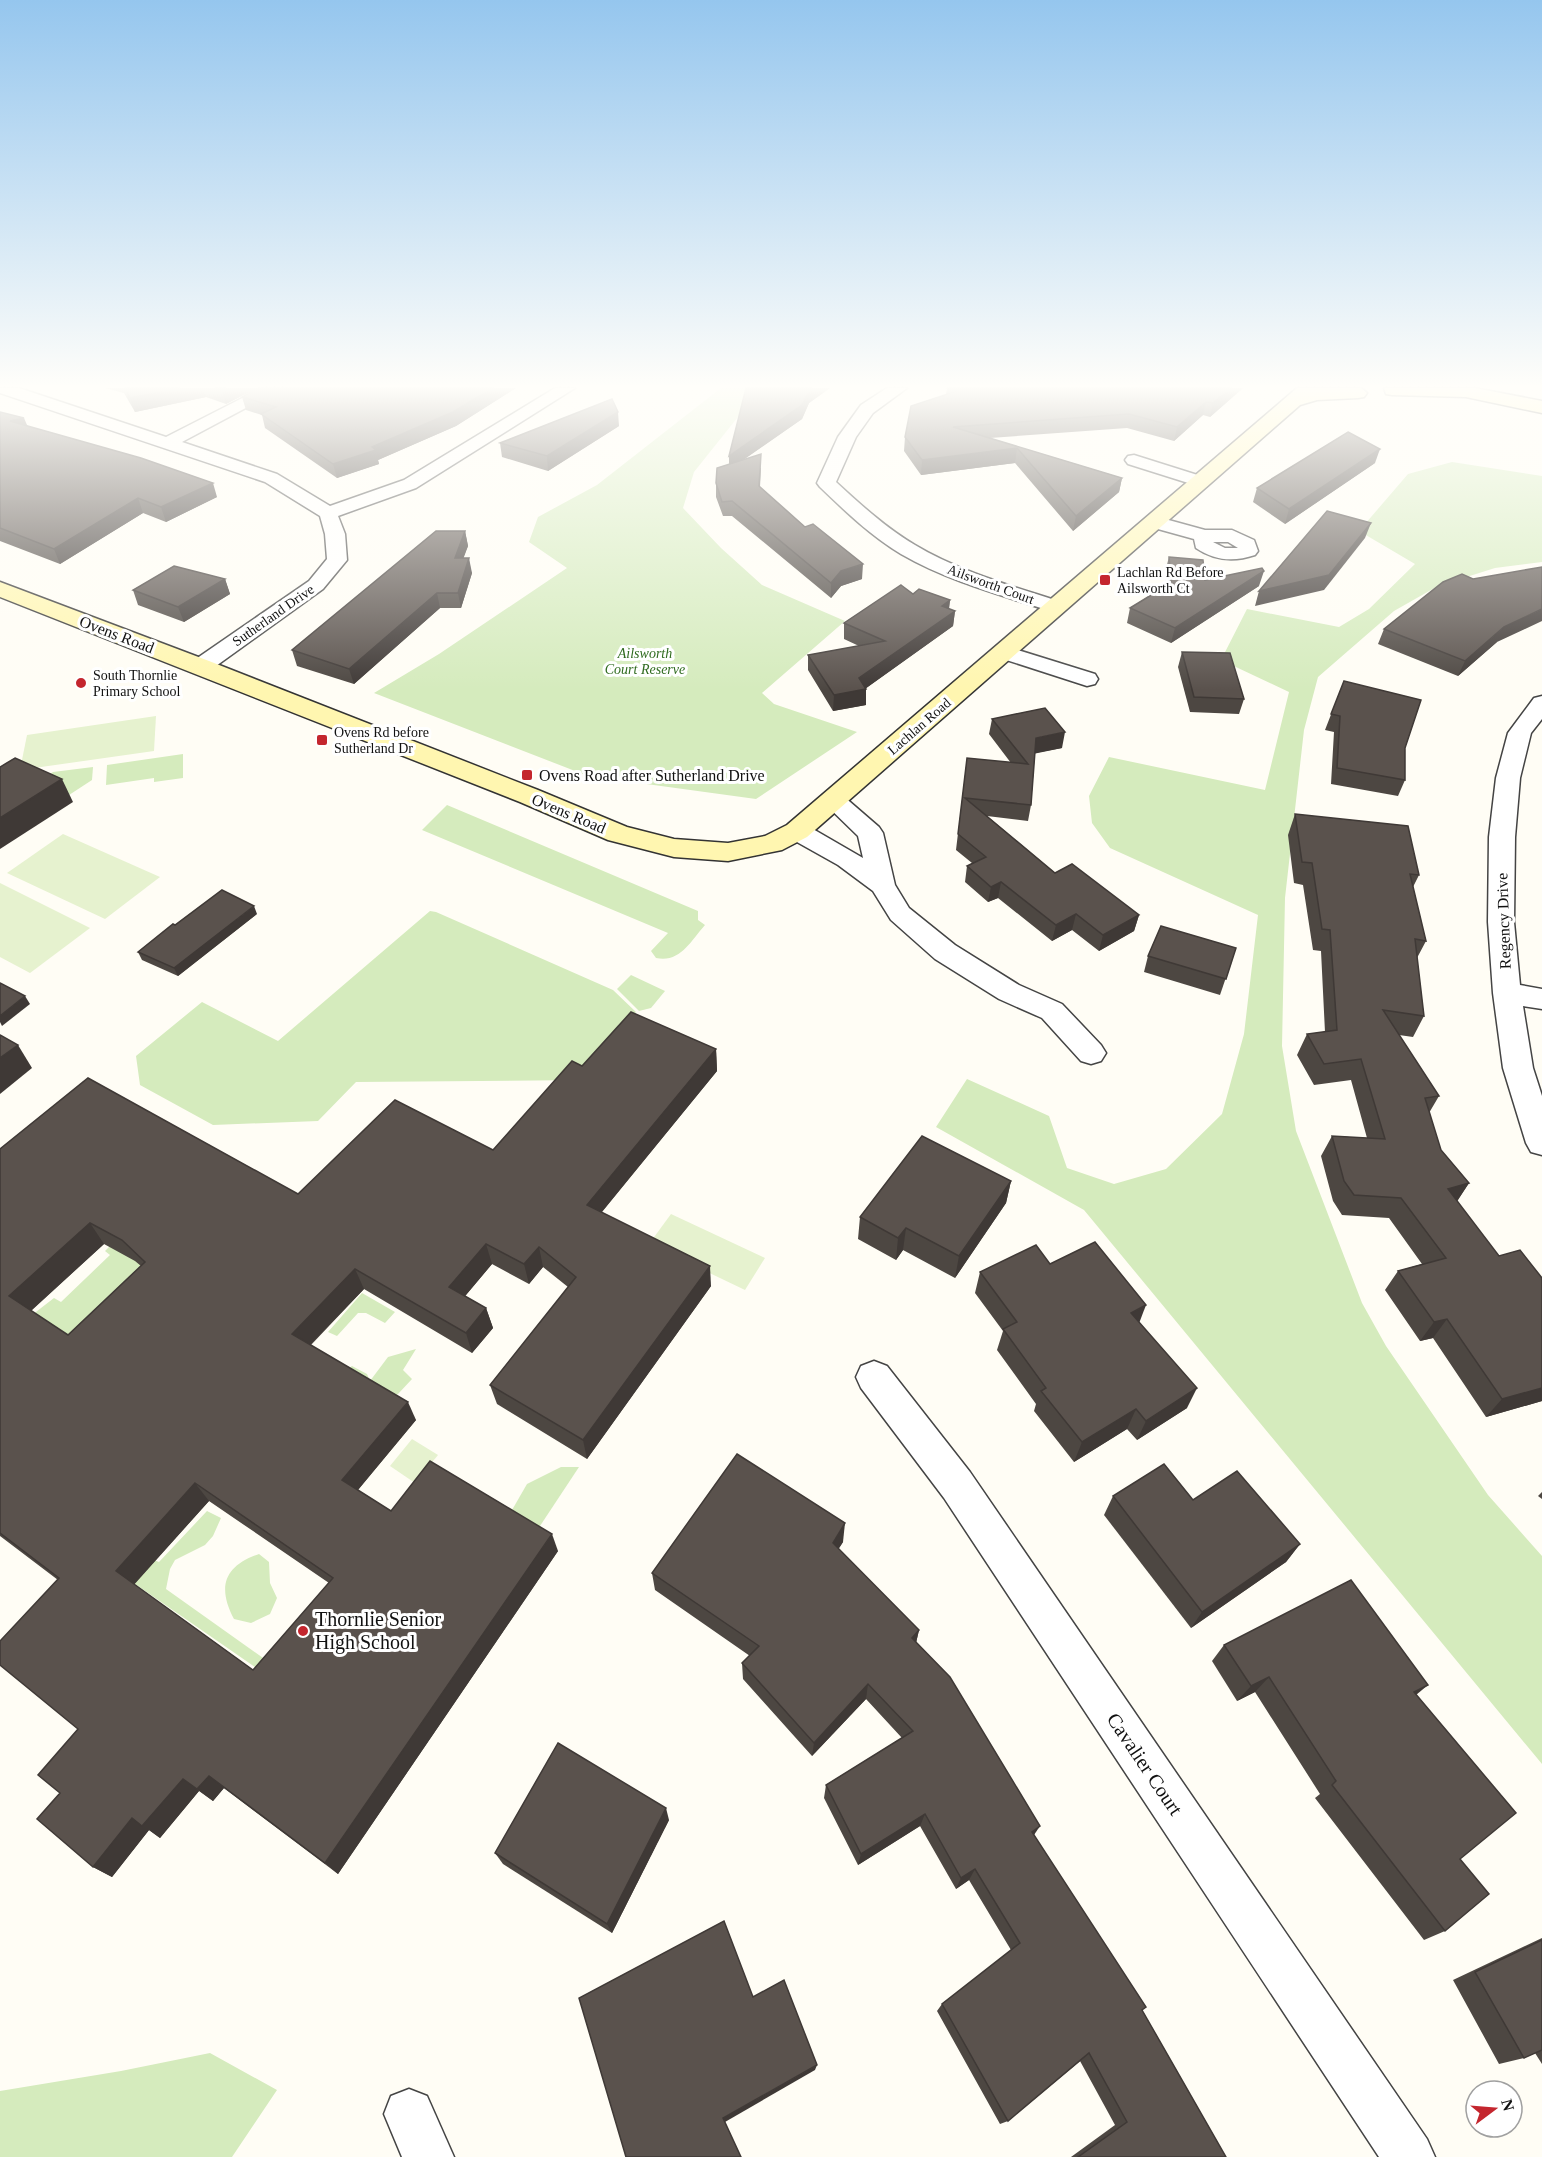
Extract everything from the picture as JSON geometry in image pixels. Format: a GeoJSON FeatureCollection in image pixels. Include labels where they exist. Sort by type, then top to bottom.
{"type":"FeatureCollection","features":[{"type":"Feature","properties":{"kind":"street"},"geometry":{"type":"LineString","coordinates":[[288,489],[328,513],[397,489]]}},
{"type":"Feature","properties":{"kind":"street","name":"Ailsworth Court"},"geometry":{"type":"LineString","coordinates":[[832,489],[862,516],[908,549],[958,574],[1054,606]]}},
{"type":"Feature","properties":{"kind":"street","name":"Lachlan Road"},"geometry":{"type":"LineString","coordinates":[[796,831],[1005,652],[1054,606],[1193,489]]}},
{"type":"Feature","properties":{"kind":"street","name":"Sutherland Drive"},"geometry":{"type":"LineString","coordinates":[[201,666],[316,585],[337,560],[335,534],[328,513]]}},
{"type":"Feature","properties":{"kind":"street"},"geometry":{"type":"LineString","coordinates":[[1154,522],[1204,536]]}},
{"type":"Feature","properties":{"kind":"street","name":"Ovens Road"},"geometry":{"type":"LineString","coordinates":[[0,589],[529,796],[618,834],[674,848],[728,852],[772,844],[796,831]]}},
{"type":"Feature","properties":{"kind":"street"},"geometry":{"type":"LineString","coordinates":[[1005,652],[1087,679]]}},
{"type":"Feature","properties":{"kind":"street","name":"Regency Drive"},"geometry":{"type":"LineString","coordinates":[[1542,703],[1520,734],[1508,778],[1502,837],[1501,922],[1507,993],[1518,1068],[1542,1143]]}},
{"type":"Feature","properties":{"kind":"street"},"geometry":{"type":"LineString","coordinates":[[832,800],[870,833],[882,885],[900,915],[945,952],[1009,992],[1052,1011],[1091,1053]]}},
{"type":"Feature","properties":{"kind":"street"},"geometry":{"type":"LineString","coordinates":[[796,831],[847,859],[882,885]]}},
{"type":"Feature","properties":{"kind":"street"},"geometry":{"type":"LineString","coordinates":[[1507,993],[1542,999]]}},
{"type":"Feature","properties":{"kind":"street","name":"Cavalier Court"},"geometry":{"type":"LineString","coordinates":[[874,1377],[957,1485],[1409,2157]]}},
{"type":"Feature","properties":{"kind":"green space","name":"Ailsworth Court Reserve"},"geometry":{"type":"Polygon","coordinates":[[[590,489],[689,489],[683,508],[721,548],[762,585],[845,621],[762,693],[774,704],[857,732],[756,799],[588,776],[374,693],[439,654],[567,568],[529,542],[538,517],[590,489]]]}},
{"type":"Feature","properties":{"kind":"green space"},"geometry":{"type":"Polygon","coordinates":[[[1395,489],[1542,489],[1542,562],[1495,568],[1438,586],[1394,611],[1318,677],[1304,730],[1285,898],[1282,1046],[1296,1131],[1362,1303],[1386,1346],[1488,1495],[1542,1556],[1542,1764],[1084,1210],[936,1127],[967,1079],[1049,1116],[1067,1168],[1114,1184],[1166,1169],[1222,1114],[1244,1034],[1258,915],[1110,848],[1092,823],[1089,796],[1109,757],[1265,790],[1289,692],[1221,660],[1247,609],[1339,627],[1369,609],[1415,564],[1359,531],[1395,489]]]}},
{"type":"Feature","properties":{"kind":"green space"},"geometry":{"type":"Polygon","coordinates":[[[156,716],[154,751],[20,770],[27,735],[156,716]]]}},
{"type":"Feature","properties":{"kind":"green space"},"geometry":{"type":"Polygon","coordinates":[[[183,754],[183,778],[154,782],[154,778],[106,785],[107,765],[183,754]]]}},
{"type":"Feature","properties":{"kind":"green space"},"geometry":{"type":"Polygon","coordinates":[[[93,767],[92,780],[66,797],[37,783],[53,772],[93,767]]]}},
{"type":"Feature","properties":{"kind":"green space"},"geometry":{"type":"Polygon","coordinates":[[[447,805],[698,911],[698,920],[705,925],[684,950],[672,957],[656,958],[651,951],[668,933],[422,830],[447,805]]]}},
{"type":"Feature","properties":{"kind":"green space"},"geometry":{"type":"Polygon","coordinates":[[[63,834],[160,877],[105,919],[7,873],[63,834]]]}},
{"type":"Feature","properties":{"kind":"green space"},"geometry":{"type":"Polygon","coordinates":[[[0,883],[90,928],[30,973],[0,957],[0,883]]]}},
{"type":"Feature","properties":{"kind":"green space"},"geometry":{"type":"Polygon","coordinates":[[[430,911],[613,990],[636,1012],[584,1080],[356,1082],[318,1121],[213,1125],[140,1085],[136,1056],[202,1002],[278,1041],[430,911]]]}},
{"type":"Feature","properties":{"kind":"green space"},"geometry":{"type":"Polygon","coordinates":[[[631,975],[665,991],[651,1008],[639,1011],[617,989],[631,975]]]}},
{"type":"Feature","properties":{"kind":"green space"},"geometry":{"type":"Polygon","coordinates":[[[671,1214],[765,1258],[745,1290],[649,1244],[671,1214]]]}},
{"type":"Feature","properties":{"kind":"green space"},"geometry":{"type":"Polygon","coordinates":[[[120,1236],[151,1255],[135,1272],[170,1292],[84,1347],[32,1315],[54,1298],[61,1302],[110,1255],[105,1251],[120,1236]]]}},
{"type":"Feature","properties":{"kind":"green space"},"geometry":{"type":"Polygon","coordinates":[[[362,1293],[395,1312],[385,1323],[366,1313],[358,1313],[337,1336],[328,1332],[362,1293]]]}},
{"type":"Feature","properties":{"kind":"green space"},"geometry":{"type":"Polygon","coordinates":[[[416,1349],[403,1370],[412,1379],[398,1394],[388,1399],[345,1371],[352,1366],[367,1374],[370,1381],[388,1357],[416,1349]]]}},
{"type":"Feature","properties":{"kind":"green space"},"geometry":{"type":"Polygon","coordinates":[[[412,1439],[438,1455],[415,1483],[390,1466],[412,1439]]]}},
{"type":"Feature","properties":{"kind":"green space"},"geometry":{"type":"Polygon","coordinates":[[[561,1467],[579,1467],[536,1532],[508,1517],[527,1484],[561,1467]]]}},
{"type":"Feature","properties":{"kind":"green space"},"geometry":{"type":"Polygon","coordinates":[[[207,1511],[221,1518],[213,1536],[205,1545],[175,1560],[170,1569],[166,1589],[273,1665],[265,1674],[125,1577],[144,1556],[159,1562],[207,1511]]]}},
{"type":"Feature","properties":{"kind":"green space"},"geometry":{"type":"Polygon","coordinates":[[[259,1554],[269,1562],[270,1583],[277,1598],[270,1614],[251,1623],[234,1619],[226,1597],[227,1579],[238,1565],[259,1554]]]}},
{"type":"Feature","properties":{"kind":"green space"},"geometry":{"type":"Polygon","coordinates":[[[210,2053],[277,2090],[232,2157],[0,2157],[0,2091],[121,2071],[210,2053]]]}},
{"type":"Feature","properties":{"kind":"building"},"geometry":{"type":"Polygon","coordinates":[[[0,489],[201,489],[161,507],[138,498],[54,549],[0,528],[0,489]]]}},
{"type":"Feature","properties":{"kind":"building"},"geometry":{"type":"Polygon","coordinates":[[[718,489],[762,489],[805,527],[813,524],[863,564],[841,571],[831,583],[732,501],[722,502],[718,489]]]}},
{"type":"Feature","properties":{"kind":"building"},"geometry":{"type":"Polygon","coordinates":[[[1052,489],[1109,489],[1076,516],[1052,489]]]}},
{"type":"Feature","properties":{"kind":"building"},"geometry":{"type":"Polygon","coordinates":[[[1258,489],[1320,489],[1289,509],[1258,489]]]}},
{"type":"Feature","properties":{"kind":"building"},"geometry":{"type":"Polygon","coordinates":[[[1327,511],[1371,523],[1329,575],[1259,591],[1327,511]]]}},
{"type":"Feature","properties":{"kind":"building"},"geometry":{"type":"Polygon","coordinates":[[[436,531],[465,531],[455,558],[469,558],[458,593],[437,593],[349,669],[292,650],[436,531]]]}},
{"type":"Feature","properties":{"kind":"building"},"geometry":{"type":"Polygon","coordinates":[[[1169,557],[1203,560],[1205,580],[1262,568],[1264,571],[1175,628],[1130,608],[1171,583],[1169,557]]]}},
{"type":"Feature","properties":{"kind":"building"},"geometry":{"type":"Polygon","coordinates":[[[174,566],[225,579],[178,607],[133,590],[174,566]]]}},
{"type":"Feature","properties":{"kind":"building"},"geometry":{"type":"Polygon","coordinates":[[[1542,567],[1542,609],[1504,627],[1465,661],[1384,629],[1443,582],[1462,574],[1473,579],[1542,567]]]}},
{"type":"Feature","properties":{"kind":"building"},"geometry":{"type":"Polygon","coordinates":[[[901,585],[913,594],[919,589],[950,600],[942,606],[955,611],[859,678],[866,689],[834,695],[808,655],[885,641],[844,623],[901,585]]]}},
{"type":"Feature","properties":{"kind":"building"},"geometry":{"type":"Polygon","coordinates":[[[1182,652],[1230,653],[1244,699],[1194,697],[1182,652]]]}},
{"type":"Feature","properties":{"kind":"building"},"geometry":{"type":"Polygon","coordinates":[[[1344,681],[1421,700],[1405,748],[1405,780],[1337,768],[1340,716],[1331,714],[1344,681]]]}},
{"type":"Feature","properties":{"kind":"building"},"geometry":{"type":"Polygon","coordinates":[[[1045,708],[1065,732],[1036,738],[1031,805],[965,798],[1055,873],[1072,864],[1139,915],[1103,935],[1076,914],[1056,925],[1001,882],[991,887],[967,866],[986,857],[958,834],[967,758],[1028,764],[992,719],[1045,708]]]}},
{"type":"Feature","properties":{"kind":"building"},"geometry":{"type":"Polygon","coordinates":[[[15,758],[62,779],[0,818],[0,767],[15,758]]]}},
{"type":"Feature","properties":{"kind":"building"},"geometry":{"type":"Polygon","coordinates":[[[1295,814],[1408,826],[1419,875],[1410,874],[1426,941],[1415,939],[1424,1016],[1383,1010],[1439,1096],[1425,1098],[1441,1150],[1469,1183],[1448,1189],[1499,1256],[1520,1250],[1542,1278],[1542,1388],[1502,1399],[1447,1319],[1434,1322],[1398,1271],[1446,1258],[1401,1198],[1354,1195],[1344,1181],[1332,1136],[1385,1139],[1361,1059],[1324,1064],[1307,1034],[1337,1030],[1330,930],[1322,929],[1312,863],[1302,862],[1295,814]]]}},
{"type":"Feature","properties":{"kind":"building"},"geometry":{"type":"Polygon","coordinates":[[[222,890],[254,906],[174,968],[138,952],[173,924],[175,925],[222,890]]]}},
{"type":"Feature","properties":{"kind":"building"},"geometry":{"type":"Polygon","coordinates":[[[1161,926],[1236,948],[1226,979],[1148,956],[1161,926]]]}},
{"type":"Feature","properties":{"kind":"building"},"geometry":{"type":"Polygon","coordinates":[[[0,983],[25,996],[0,1016],[0,983]]]}},
{"type":"Feature","properties":{"kind":"building"},"geometry":{"type":"Polygon","coordinates":[[[631,1012],[716,1049],[587,1205],[710,1266],[583,1440],[490,1385],[576,1277],[539,1247],[524,1264],[486,1244],[449,1287],[486,1308],[466,1333],[355,1269],[292,1334],[408,1402],[342,1480],[391,1511],[430,1461],[552,1534],[325,1863],[209,1776],[197,1789],[183,1779],[142,1826],[132,1818],[93,1867],[37,1819],[60,1793],[38,1775],[78,1729],[0,1665],[0,1641],[59,1578],[0,1533],[0,1149],[88,1078],[298,1194],[395,1100],[493,1150],[572,1061],[582,1066],[631,1012]],[[90,1223],[9,1296],[68,1335],[145,1262],[122,1240],[90,1223]],[[195,1483],[116,1571],[253,1670],[333,1578],[195,1483]]]}},
{"type":"Feature","properties":{"kind":"building"},"geometry":{"type":"Polygon","coordinates":[[[0,1035],[18,1045],[0,1058],[0,1035]]]}},
{"type":"Feature","properties":{"kind":"building"},"geometry":{"type":"Polygon","coordinates":[[[922,1136],[1011,1181],[959,1256],[906,1228],[898,1238],[860,1217],[922,1136]]]}},
{"type":"Feature","properties":{"kind":"building"},"geometry":{"type":"Polygon","coordinates":[[[1095,1242],[1146,1305],[1131,1313],[1197,1388],[1146,1421],[1136,1409],[1082,1442],[1041,1391],[1046,1388],[1003,1329],[1017,1322],[980,1272],[1036,1245],[1050,1264],[1095,1242]]]}},
{"type":"Feature","properties":{"kind":"building"},"geometry":{"type":"Polygon","coordinates":[[[737,1454],[845,1523],[833,1543],[919,1630],[912,1638],[950,1677],[1040,1826],[1032,1832],[1146,2007],[1142,2010],[1226,2157],[1078,2157],[1127,2122],[1089,2053],[1008,2121],[942,2004],[1020,1943],[975,1869],[961,1878],[925,1814],[861,1854],[826,1785],[913,1731],[868,1684],[814,1743],[742,1663],[759,1646],[652,1573],[737,1454]]]}},
{"type":"Feature","properties":{"kind":"building"},"geometry":{"type":"Polygon","coordinates":[[[1164,1464],[1193,1500],[1237,1471],[1300,1544],[1202,1612],[1113,1496],[1164,1464]]]}},
{"type":"Feature","properties":{"kind":"building"},"geometry":{"type":"Polygon","coordinates":[[[1351,1580],[1428,1685],[1414,1692],[1516,1813],[1460,1859],[1489,1894],[1445,1931],[1332,1785],[1336,1781],[1269,1677],[1251,1686],[1224,1645],[1351,1580]]]}},
{"type":"Feature","properties":{"kind":"building"},"geometry":{"type":"Polygon","coordinates":[[[558,1743],[666,1808],[607,1924],[495,1853],[558,1743]]]}},
{"type":"Feature","properties":{"kind":"building"},"geometry":{"type":"Polygon","coordinates":[[[724,1921],[753,1997],[784,1980],[817,2065],[723,2118],[741,2157],[626,2157],[579,1998],[724,1921]]]}},
{"type":"Feature","properties":{"kind":"building"},"geometry":{"type":"Polygon","coordinates":[[[1542,1940],[1542,2050],[1524,2058],[1475,1972],[1542,1940]]]}},
{"type":"Feature","properties":{"kind":"place","name":"Lachlan Rd Before Ailsworth Ct"},"geometry":{"type":"Point","coordinates":[1105,580]}},
{"type":"Feature","properties":{"kind":"place","name":"South Thornlie Primary School"},"geometry":{"type":"Point","coordinates":[81,683]}},
{"type":"Feature","properties":{"kind":"place","name":"Ovens Rd before Sutherland Dr"},"geometry":{"type":"Point","coordinates":[322,740]}},
{"type":"Feature","properties":{"kind":"place","name":"Ovens Road after Sutherland Drive"},"geometry":{"type":"Point","coordinates":[527,775]}},
{"type":"Feature","properties":{"kind":"place","name":"Thornlie Senior High School"},"geometry":{"type":"Point","coordinates":[303,1631]}}]}
